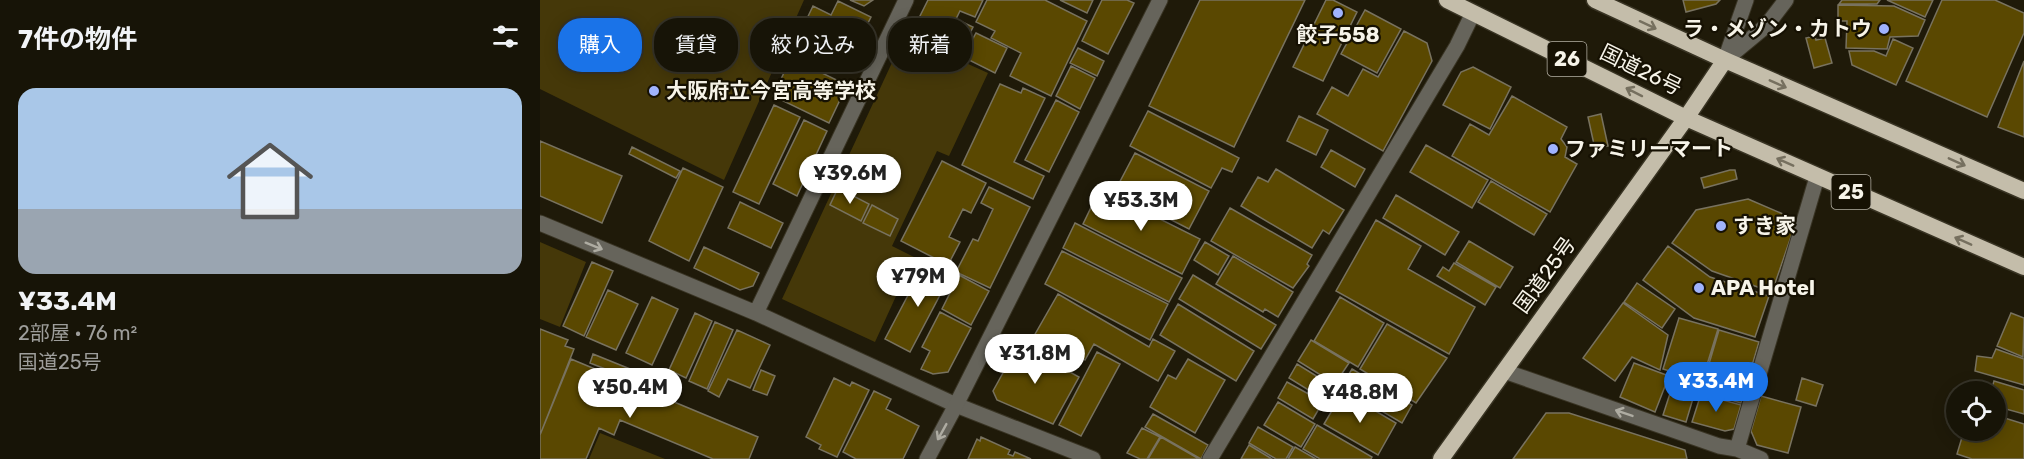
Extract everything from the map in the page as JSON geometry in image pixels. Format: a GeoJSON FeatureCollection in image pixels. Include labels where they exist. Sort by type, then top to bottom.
{"type":"FeatureCollection","features":[{"type":"Feature","properties":{"kind":"highway","name":"国道26号"},"geometry":{"type":"LineString","coordinates":[[1447,0],[1686,118]]}},
{"type":"Feature","properties":{"kind":"highway","name":"国道26号"},"geometry":{"type":"LineString","coordinates":[[1595,0],[1725,60]]}},
{"type":"Feature","properties":{"kind":"highway","name":"国道25号"},"geometry":{"type":"LineString","coordinates":[[1441,459],[1686,118],[1725,60]]}},
{"type":"Feature","properties":{"kind":"highway"},"geometry":{"type":"LineString","coordinates":[[1725,60],[2024,191]]}},
{"type":"Feature","properties":{"kind":"highway","name":"25"},"geometry":{"type":"LineString","coordinates":[[1686,118],[2024,267]]}},
{"type":"Feature","properties":{"kind":"street"},"geometry":{"type":"LineString","coordinates":[[756,313],[906,0]]}},
{"type":"Feature","properties":{"kind":"street"},"geometry":{"type":"LineString","coordinates":[[927,459],[1160,0]]}},
{"type":"Feature","properties":{"kind":"street"},"geometry":{"type":"LineString","coordinates":[[1725,60],[1746,0]]}},
{"type":"Feature","properties":{"kind":"street"},"geometry":{"type":"LineString","coordinates":[[1725,60],[1766,26],[1786,0]]}},
{"type":"Feature","properties":{"kind":"street"},"geometry":{"type":"LineString","coordinates":[[1210,459],[1457,46],[1473,13]]}},
{"type":"Feature","properties":{"kind":"street"},"geometry":{"type":"LineString","coordinates":[[1737,449],[1817,177]]}},
{"type":"Feature","properties":{"kind":"street"},"geometry":{"type":"LineString","coordinates":[[540,223],[756,313],[956,405],[1093,459]]}},
{"type":"Feature","properties":{"kind":"street"},"geometry":{"type":"LineString","coordinates":[[1504,371],[1761,459]]}},
{"type":"Feature","properties":{"kind":"street"},"geometry":{"type":"LineString","coordinates":[[1709,459],[1719,446]]}},
{"type":"Feature","properties":{"kind":"shaded area"},"geometry":{"type":"Polygon","coordinates":[[[540,0],[804,0],[796,18],[750,18],[750,72],[772,72],[724,180],[540,89],[540,0]]]}},
{"type":"Feature","properties":{"kind":"shaded area"},"geometry":{"type":"Polygon","coordinates":[[[972,66],[988,73],[949,156],[937,151],[892,246],[914,257],[875,342],[782,299],[888,71],[972,72],[972,66]]]}},
{"type":"Feature","properties":{"kind":"shaded area"},"geometry":{"type":"Polygon","coordinates":[[[540,242],[586,262],[560,327],[540,319],[540,242]]]}},
{"type":"Feature","properties":{"kind":"shaded area"},"geometry":{"type":"Polygon","coordinates":[[[600,433],[665,459],[589,459],[600,433]]]}},
{"type":"Feature","properties":{"kind":"building"},"geometry":{"type":"Polygon","coordinates":[[[850,0],[873,0],[864,6],[850,0]]]}},
{"type":"Feature","properties":{"kind":"building"},"geometry":{"type":"Polygon","coordinates":[[[928,0],[983,0],[975,17],[960,11],[956,18],[920,16],[928,0]]]}},
{"type":"Feature","properties":{"kind":"building"},"geometry":{"type":"Polygon","coordinates":[[[987,0],[1045,0],[1087,21],[1051,96],[1010,76],[1021,53],[991,38],[995,31],[976,22],[987,0]]]}},
{"type":"Feature","properties":{"kind":"building"},"geometry":{"type":"Polygon","coordinates":[[[1060,0],[1093,0],[1087,13],[1060,0]]]}},
{"type":"Feature","properties":{"kind":"building"},"geometry":{"type":"Polygon","coordinates":[[[1102,0],[1127,0],[1134,3],[1108,54],[1082,41],[1102,0]]]}},
{"type":"Feature","properties":{"kind":"building"},"geometry":{"type":"Polygon","coordinates":[[[1200,0],[1305,0],[1234,147],[1149,106],[1200,0]]]}},
{"type":"Feature","properties":{"kind":"building"},"geometry":{"type":"Polygon","coordinates":[[[1326,0],[1333,0],[1357,12],[1323,81],[1293,67],[1326,0]]]}},
{"type":"Feature","properties":{"kind":"building"},"geometry":{"type":"Polygon","coordinates":[[[1683,0],[1720,0],[1716,4],[1686,12],[1683,0]]]}},
{"type":"Feature","properties":{"kind":"building"},"geometry":{"type":"Polygon","coordinates":[[[1842,0],[1880,0],[1877,4],[1839,4],[1842,0]]]}},
{"type":"Feature","properties":{"kind":"building"},"geometry":{"type":"Polygon","coordinates":[[[1887,0],[1933,0],[1925,17],[1887,0]]]}},
{"type":"Feature","properties":{"kind":"building"},"geometry":{"type":"Polygon","coordinates":[[[1942,0],[1995,0],[2024,13],[2024,33],[1987,117],[1906,81],[1942,0]]]}},
{"type":"Feature","properties":{"kind":"building"},"geometry":{"type":"Polygon","coordinates":[[[838,1],[871,17],[807,18],[813,6],[831,15],[838,1]]]}},
{"type":"Feature","properties":{"kind":"building","name":"ラ・メゾン・カトウ"},"geometry":{"type":"Polygon","coordinates":[[[1838,5],[1894,6],[1925,20],[1918,36],[1890,37],[1887,49],[1846,48],[1847,21],[1838,21],[1838,5]]]}},
{"type":"Feature","properties":{"kind":"building"},"geometry":{"type":"Polygon","coordinates":[[[1365,10],[1401,29],[1377,73],[1341,54],[1365,10]]]}},
{"type":"Feature","properties":{"kind":"building"},"geometry":{"type":"Polygon","coordinates":[[[1404,31],[1427,43],[1432,61],[1383,151],[1317,114],[1332,87],[1348,96],[1363,69],[1378,77],[1404,31]]]}},
{"type":"Feature","properties":{"kind":"building"},"geometry":{"type":"Polygon","coordinates":[[[976,33],[1007,48],[995,73],[972,62],[972,40],[976,33]]]}},
{"type":"Feature","properties":{"kind":"building"},"geometry":{"type":"Polygon","coordinates":[[[1815,36],[1816,40],[1825,38],[1832,63],[1814,68],[1806,38],[1815,36]]]}},
{"type":"Feature","properties":{"kind":"building"},"geometry":{"type":"Polygon","coordinates":[[[1893,39],[1913,48],[1896,85],[1852,65],[1849,51],[1874,51],[1886,56],[1893,39]]]}},
{"type":"Feature","properties":{"kind":"building"},"geometry":{"type":"Polygon","coordinates":[[[1078,48],[1104,61],[1097,76],[1070,63],[1078,48]]]}},
{"type":"Feature","properties":{"kind":"building"},"geometry":{"type":"Polygon","coordinates":[[[2024,61],[2024,137],[1998,127],[2024,61]]]}},
{"type":"Feature","properties":{"kind":"building"},"geometry":{"type":"Polygon","coordinates":[[[1071,66],[1095,78],[1080,109],[1056,96],[1071,66]]]}},
{"type":"Feature","properties":{"kind":"building"},"geometry":{"type":"Polygon","coordinates":[[[1473,67],[1511,87],[1490,129],[1443,105],[1461,72],[1473,67]]]}},
{"type":"Feature","properties":{"kind":"building"},"geometry":{"type":"Polygon","coordinates":[[[784,72],[820,72],[847,85],[829,123],[773,96],[784,72]]]}},
{"type":"Feature","properties":{"kind":"building"},"geometry":{"type":"Polygon","coordinates":[[[1000,84],[1021,93],[1023,88],[1045,98],[1014,162],[1044,176],[1033,199],[962,165],[1000,84]]]}},
{"type":"Feature","properties":{"kind":"building"},"geometry":{"type":"Polygon","coordinates":[[[1512,96],[1567,127],[1561,139],[1567,147],[1565,157],[1577,164],[1550,212],[1452,156],[1470,124],[1489,135],[1512,96]]]}},
{"type":"Feature","properties":{"kind":"building"},"geometry":{"type":"Polygon","coordinates":[[[1056,100],[1079,112],[1049,172],[1025,160],[1056,100]]]}},
{"type":"Feature","properties":{"kind":"building"},"geometry":{"type":"Polygon","coordinates":[[[774,105],[800,117],[759,204],[733,192],[774,105]]]}},
{"type":"Feature","properties":{"kind":"building"},"geometry":{"type":"Polygon","coordinates":[[[1148,111],[1239,158],[1232,172],[1222,168],[1211,188],[1130,146],[1148,111]]]}},
{"type":"Feature","properties":{"kind":"building"},"geometry":{"type":"Polygon","coordinates":[[[1601,114],[1608,146],[1595,149],[1588,117],[1601,114]]]}},
{"type":"Feature","properties":{"kind":"building"},"geometry":{"type":"Polygon","coordinates":[[[1299,116],[1328,130],[1316,155],[1287,141],[1299,116]]]}},
{"type":"Feature","properties":{"kind":"building"},"geometry":{"type":"Polygon","coordinates":[[[804,120],[827,131],[797,196],[773,184],[804,120]]]}},
{"type":"Feature","properties":{"kind":"building"},"geometry":{"type":"Polygon","coordinates":[[[540,141],[622,176],[602,223],[540,196],[540,141]]]}},
{"type":"Feature","properties":{"kind":"building"},"geometry":{"type":"Polygon","coordinates":[[[1426,145],[1488,180],[1472,208],[1410,172],[1426,145]]]}},
{"type":"Feature","properties":{"kind":"building"},"geometry":{"type":"Polygon","coordinates":[[[632,147],[680,171],[676,178],[629,154],[632,147]]]}},
{"type":"Feature","properties":{"kind":"building"},"geometry":{"type":"Polygon","coordinates":[[[1331,150],[1365,169],[1355,187],[1321,167],[1331,150]]]}},
{"type":"Feature","properties":{"kind":"building"},"geometry":{"type":"Polygon","coordinates":[[[1135,153],[1209,191],[1189,229],[1115,191],[1135,153]]]}},
{"type":"Feature","properties":{"kind":"building"},"geometry":{"type":"Polygon","coordinates":[[[942,161],[986,183],[971,213],[963,209],[949,237],[960,242],[948,265],[901,241],[942,161]]]}},
{"type":"Feature","properties":{"kind":"building"},"geometry":{"type":"Polygon","coordinates":[[[683,168],[723,187],[689,261],[649,241],[683,168]]]}},
{"type":"Feature","properties":{"kind":"building"},"geometry":{"type":"Polygon","coordinates":[[[1276,169],[1344,210],[1329,234],[1323,230],[1312,248],[1241,206],[1258,177],[1268,182],[1276,169]]]}},
{"type":"Feature","properties":{"kind":"building"},"geometry":{"type":"Polygon","coordinates":[[[1735,170],[1737,179],[1704,188],[1701,178],[1735,170]]]}},
{"type":"Feature","properties":{"kind":"building"},"geometry":{"type":"Polygon","coordinates":[[[1491,181],[1547,214],[1534,235],[1478,202],[1491,181]]]}},
{"type":"Feature","properties":{"kind":"building"},"geometry":{"type":"Polygon","coordinates":[[[989,187],[1030,207],[990,288],[956,272],[973,239],[978,241],[993,209],[981,203],[989,187]]]}},
{"type":"Feature","properties":{"kind":"building"},"geometry":{"type":"Polygon","coordinates":[[[838,188],[869,204],[861,221],[830,205],[838,188]]]}},
{"type":"Feature","properties":{"kind":"building"},"geometry":{"type":"Polygon","coordinates":[[[1100,189],[1200,239],[1182,274],[1083,224],[1100,189]]]}},
{"type":"Feature","properties":{"kind":"building"},"geometry":{"type":"Polygon","coordinates":[[[1396,195],[1459,232],[1445,255],[1383,218],[1396,195]]]}},
{"type":"Feature","properties":{"kind":"building"},"geometry":{"type":"Polygon","coordinates":[[[1748,199],[1790,217],[1793,231],[1772,292],[1712,271],[1672,243],[1696,210],[1748,199]]]}},
{"type":"Feature","properties":{"kind":"building"},"geometry":{"type":"Polygon","coordinates":[[[740,202],[783,223],[771,248],[728,228],[740,202]]]}},
{"type":"Feature","properties":{"kind":"building"},"geometry":{"type":"Polygon","coordinates":[[[872,205],[898,219],[890,236],[863,223],[872,205]]]}},
{"type":"Feature","properties":{"kind":"building"},"geometry":{"type":"Polygon","coordinates":[[[1230,208],[1312,255],[1307,264],[1309,266],[1293,288],[1211,241],[1230,208]]]}},
{"type":"Feature","properties":{"kind":"building"},"geometry":{"type":"Polygon","coordinates":[[[1376,220],[1421,246],[1408,269],[1475,307],[1449,354],[1336,291],[1376,220]]]}},
{"type":"Feature","properties":{"kind":"building"},"geometry":{"type":"Polygon","coordinates":[[[1075,223],[1182,278],[1169,302],[1063,248],[1075,223]]]}},
{"type":"Feature","properties":{"kind":"building"},"geometry":{"type":"Polygon","coordinates":[[[1469,241],[1513,267],[1500,288],[1456,262],[1469,241]]]}},
{"type":"Feature","properties":{"kind":"building"},"geometry":{"type":"Polygon","coordinates":[[[1205,242],[1229,256],[1218,275],[1194,260],[1205,242]]]}},
{"type":"Feature","properties":{"kind":"building","name":"APA Hotel"},"geometry":{"type":"Polygon","coordinates":[[[1668,246],[1710,277],[1769,296],[1755,337],[1694,318],[1643,280],[1668,246]]]}},
{"type":"Feature","properties":{"kind":"building"},"geometry":{"type":"Polygon","coordinates":[[[704,247],[759,273],[753,286],[740,290],[694,268],[704,247]]]}},
{"type":"Feature","properties":{"kind":"building"},"geometry":{"type":"Polygon","coordinates":[[[1062,251],[1168,304],[1150,340],[1045,284],[1062,251]]]}},
{"type":"Feature","properties":{"kind":"building"},"geometry":{"type":"Polygon","coordinates":[[[1233,256],[1293,292],[1278,317],[1265,309],[1263,312],[1216,284],[1233,256]]]}},
{"type":"Feature","properties":{"kind":"building"},"geometry":{"type":"Polygon","coordinates":[[[592,262],[613,271],[584,336],[563,326],[592,262]]]}},
{"type":"Feature","properties":{"kind":"building"},"geometry":{"type":"Polygon","coordinates":[[[925,263],[950,276],[910,352],[885,339],[925,263]]]}},
{"type":"Feature","properties":{"kind":"building"},"geometry":{"type":"Polygon","coordinates":[[[1454,263],[1496,287],[1485,305],[1437,276],[1443,267],[1449,271],[1454,263]]]}},
{"type":"Feature","properties":{"kind":"building"},"geometry":{"type":"Polygon","coordinates":[[[959,275],[989,291],[971,325],[942,309],[959,275]]]}},
{"type":"Feature","properties":{"kind":"building"},"geometry":{"type":"Polygon","coordinates":[[[1193,275],[1276,325],[1261,349],[1179,299],[1193,275]]]}},
{"type":"Feature","properties":{"kind":"building"},"geometry":{"type":"Polygon","coordinates":[[[1637,283],[1675,309],[1662,328],[1624,302],[1637,283]]]}},
{"type":"Feature","properties":{"kind":"building"},"geometry":{"type":"Polygon","coordinates":[[[608,290],[638,304],[616,350],[586,337],[608,290]]]}},
{"type":"Feature","properties":{"kind":"building"},"geometry":{"type":"Polygon","coordinates":[[[1058,294],[1149,347],[1153,339],[1175,351],[1158,381],[1094,344],[1085,360],[1068,350],[1061,361],[1030,343],[1058,294]]]}},
{"type":"Feature","properties":{"kind":"building"},"geometry":{"type":"Polygon","coordinates":[[[652,297],[678,309],[652,365],[626,353],[652,297]]]}},
{"type":"Feature","properties":{"kind":"building"},"geometry":{"type":"Polygon","coordinates":[[[1340,297],[1384,323],[1358,367],[1314,341],[1340,297]]]}},
{"type":"Feature","properties":{"kind":"building"},"geometry":{"type":"Polygon","coordinates":[[[1623,303],[1668,335],[1660,370],[1632,357],[1615,381],[1583,358],[1623,303]]]}},
{"type":"Feature","properties":{"kind":"building"},"geometry":{"type":"Polygon","coordinates":[[[1178,304],[1254,351],[1236,381],[1160,335],[1178,304]]]}},
{"type":"Feature","properties":{"kind":"building"},"geometry":{"type":"Polygon","coordinates":[[[940,312],[971,328],[948,372],[933,374],[921,369],[930,351],[922,347],[940,312]]]}},
{"type":"Feature","properties":{"kind":"building"},"geometry":{"type":"Polygon","coordinates":[[[695,313],[712,321],[686,378],[669,370],[695,313]]]}},
{"type":"Feature","properties":{"kind":"building"},"geometry":{"type":"Polygon","coordinates":[[[2011,313],[2024,318],[2023,357],[1997,346],[2011,313]]]}},
{"type":"Feature","properties":{"kind":"building"},"geometry":{"type":"Polygon","coordinates":[[[1679,318],[1718,329],[1702,381],[1663,369],[1679,318]]]}},
{"type":"Feature","properties":{"kind":"building"},"geometry":{"type":"Polygon","coordinates":[[[715,322],[733,330],[707,389],[689,381],[715,322]]]}},
{"type":"Feature","properties":{"kind":"building"},"geometry":{"type":"Polygon","coordinates":[[[1387,324],[1447,358],[1416,403],[1360,369],[1387,324]]]}},
{"type":"Feature","properties":{"kind":"building"},"geometry":{"type":"Polygon","coordinates":[[[540,329],[568,340],[565,346],[574,349],[540,435],[540,329]]]}},
{"type":"Feature","properties":{"kind":"building"},"geometry":{"type":"Polygon","coordinates":[[[737,330],[770,345],[750,388],[728,379],[719,397],[708,391],[737,330]]]}},
{"type":"Feature","properties":{"kind":"building"},"geometry":{"type":"Polygon","coordinates":[[[1719,330],[1759,342],[1741,403],[1701,391],[1719,330]]]}},
{"type":"Feature","properties":{"kind":"building"},"geometry":{"type":"Polygon","coordinates":[[[1311,340],[1349,363],[1335,384],[1298,361],[1311,340]]]}},
{"type":"Feature","properties":{"kind":"building"},"geometry":{"type":"Polygon","coordinates":[[[1019,344],[1079,377],[1053,424],[997,400],[993,391],[1019,344]]]}},
{"type":"Feature","properties":{"kind":"building"},"geometry":{"type":"Polygon","coordinates":[[[1996,349],[2024,359],[2024,385],[1975,371],[1977,356],[1992,358],[1996,349]]]}},
{"type":"Feature","properties":{"kind":"building"},"geometry":{"type":"Polygon","coordinates":[[[1097,352],[1120,364],[1081,436],[1059,425],[1097,352]]]}},
{"type":"Feature","properties":{"kind":"building"},"geometry":{"type":"Polygon","coordinates":[[[593,354],[635,371],[631,379],[590,363],[593,354]]]}},
{"type":"Feature","properties":{"kind":"building"},"geometry":{"type":"Polygon","coordinates":[[[571,359],[758,437],[749,459],[713,459],[620,420],[614,435],[599,428],[586,459],[540,459],[540,435],[571,359]]]}},
{"type":"Feature","properties":{"kind":"building"},"geometry":{"type":"Polygon","coordinates":[[[1188,359],[1225,380],[1195,433],[1150,407],[1168,375],[1176,379],[1188,359]]]}},
{"type":"Feature","properties":{"kind":"building"},"geometry":{"type":"Polygon","coordinates":[[[1634,363],[1669,376],[1655,412],[1620,397],[1634,363]]]}},
{"type":"Feature","properties":{"kind":"building"},"geometry":{"type":"Polygon","coordinates":[[[1297,364],[1331,385],[1323,399],[1289,378],[1297,364]]]}},
{"type":"Feature","properties":{"kind":"building"},"geometry":{"type":"Polygon","coordinates":[[[1352,369],[1412,405],[1402,423],[1341,387],[1352,369]]]}},
{"type":"Feature","properties":{"kind":"building"},"geometry":{"type":"Polygon","coordinates":[[[761,370],[775,376],[767,395],[753,390],[761,370]]]}},
{"type":"Feature","properties":{"kind":"building"},"geometry":{"type":"Polygon","coordinates":[[[834,378],[850,386],[852,382],[869,390],[837,457],[819,449],[821,445],[806,437],[834,378]]]}},
{"type":"Feature","properties":{"kind":"building"},"geometry":{"type":"Polygon","coordinates":[[[1675,378],[1697,385],[1686,422],[1663,415],[1675,378]]]}},
{"type":"Feature","properties":{"kind":"building"},"geometry":{"type":"Polygon","coordinates":[[[1802,378],[1823,385],[1816,406],[1796,400],[1802,378]]]}},
{"type":"Feature","properties":{"kind":"building"},"geometry":{"type":"Polygon","coordinates":[[[1287,382],[1323,402],[1313,419],[1278,398],[1287,382]]]}},
{"type":"Feature","properties":{"kind":"building"},"geometry":{"type":"Polygon","coordinates":[[[2006,385],[2024,390],[2024,414],[2006,409],[2006,385]]]}},
{"type":"Feature","properties":{"kind":"building"},"geometry":{"type":"Polygon","coordinates":[[[874,391],[891,399],[886,409],[919,426],[903,459],[856,459],[843,452],[874,391]]]}},
{"type":"Feature","properties":{"kind":"building"},"geometry":{"type":"Polygon","coordinates":[[[1343,392],[1396,423],[1378,455],[1324,424],[1343,392]]]}},
{"type":"Feature","properties":{"kind":"building"},"geometry":{"type":"Polygon","coordinates":[[[1701,394],[1741,405],[1734,429],[1725,431],[1692,422],[1701,394]]]}},
{"type":"Feature","properties":{"kind":"building"},"geometry":{"type":"Polygon","coordinates":[[[1761,396],[1801,407],[1788,453],[1757,445],[1751,431],[1761,396]]]}},
{"type":"Feature","properties":{"kind":"building"},"geometry":{"type":"Polygon","coordinates":[[[1278,402],[1315,424],[1301,447],[1264,425],[1278,402]]]}},
{"type":"Feature","properties":{"kind":"building"},"geometry":{"type":"Polygon","coordinates":[[[1546,413],[1569,413],[1685,450],[1687,459],[1513,459],[1546,413]]]}},
{"type":"Feature","properties":{"kind":"building"},"geometry":{"type":"Polygon","coordinates":[[[1153,414],[1208,445],[1201,459],[1145,427],[1153,414]]]}},
{"type":"Feature","properties":{"kind":"building"},"geometry":{"type":"Polygon","coordinates":[[[2006,418],[2024,424],[2024,459],[1972,459],[1957,454],[1961,441],[2006,441],[2006,418]]]}},
{"type":"Feature","properties":{"kind":"building"},"geometry":{"type":"Polygon","coordinates":[[[1317,425],[1372,457],[1371,459],[1320,459],[1303,449],[1317,425]]]}},
{"type":"Feature","properties":{"kind":"building"},"geometry":{"type":"Polygon","coordinates":[[[1258,427],[1293,447],[1286,459],[1276,459],[1249,443],[1258,427]]]}},
{"type":"Feature","properties":{"kind":"building"},"geometry":{"type":"Polygon","coordinates":[[[1142,428],[1160,437],[1147,459],[1140,459],[1127,453],[1142,428]]]}},
{"type":"Feature","properties":{"kind":"building"},"geometry":{"type":"Polygon","coordinates":[[[981,437],[1010,450],[1008,454],[1013,456],[1015,452],[1031,459],[968,459],[977,439],[980,441],[981,437]]]}},
{"type":"Feature","properties":{"kind":"building"},"geometry":{"type":"Polygon","coordinates":[[[1161,437],[1199,459],[1148,459],[1161,437]]]}},
{"type":"Feature","properties":{"kind":"building"},"geometry":{"type":"Polygon","coordinates":[[[1249,445],[1272,459],[1241,459],[1249,445]]]}},
{"type":"Feature","properties":{"kind":"building"},"geometry":{"type":"Polygon","coordinates":[[[1295,447],[1316,459],[1288,459],[1295,447]]]}},
{"type":"Feature","properties":{"kind":"place","name":"餃子558"},"geometry":{"type":"Point","coordinates":[1338,13]}},
{"type":"Feature","properties":{"kind":"place","name":"ラ・メゾン・カトウ"},"geometry":{"type":"Point","coordinates":[1884,29]}},
{"type":"Feature","properties":{"kind":"place","name":"大阪府立今宮高等学校"},"geometry":{"type":"Point","coordinates":[654,91]}},
{"type":"Feature","properties":{"kind":"place","name":"ファミリーマート"},"geometry":{"type":"Point","coordinates":[1553,149]}},
{"type":"Feature","properties":{"kind":"place","name":"すき家"},"geometry":{"type":"Point","coordinates":[1721,226]}},
{"type":"Feature","properties":{"kind":"place","name":"APA Hotel"},"geometry":{"type":"Point","coordinates":[1699,288]}}]}
